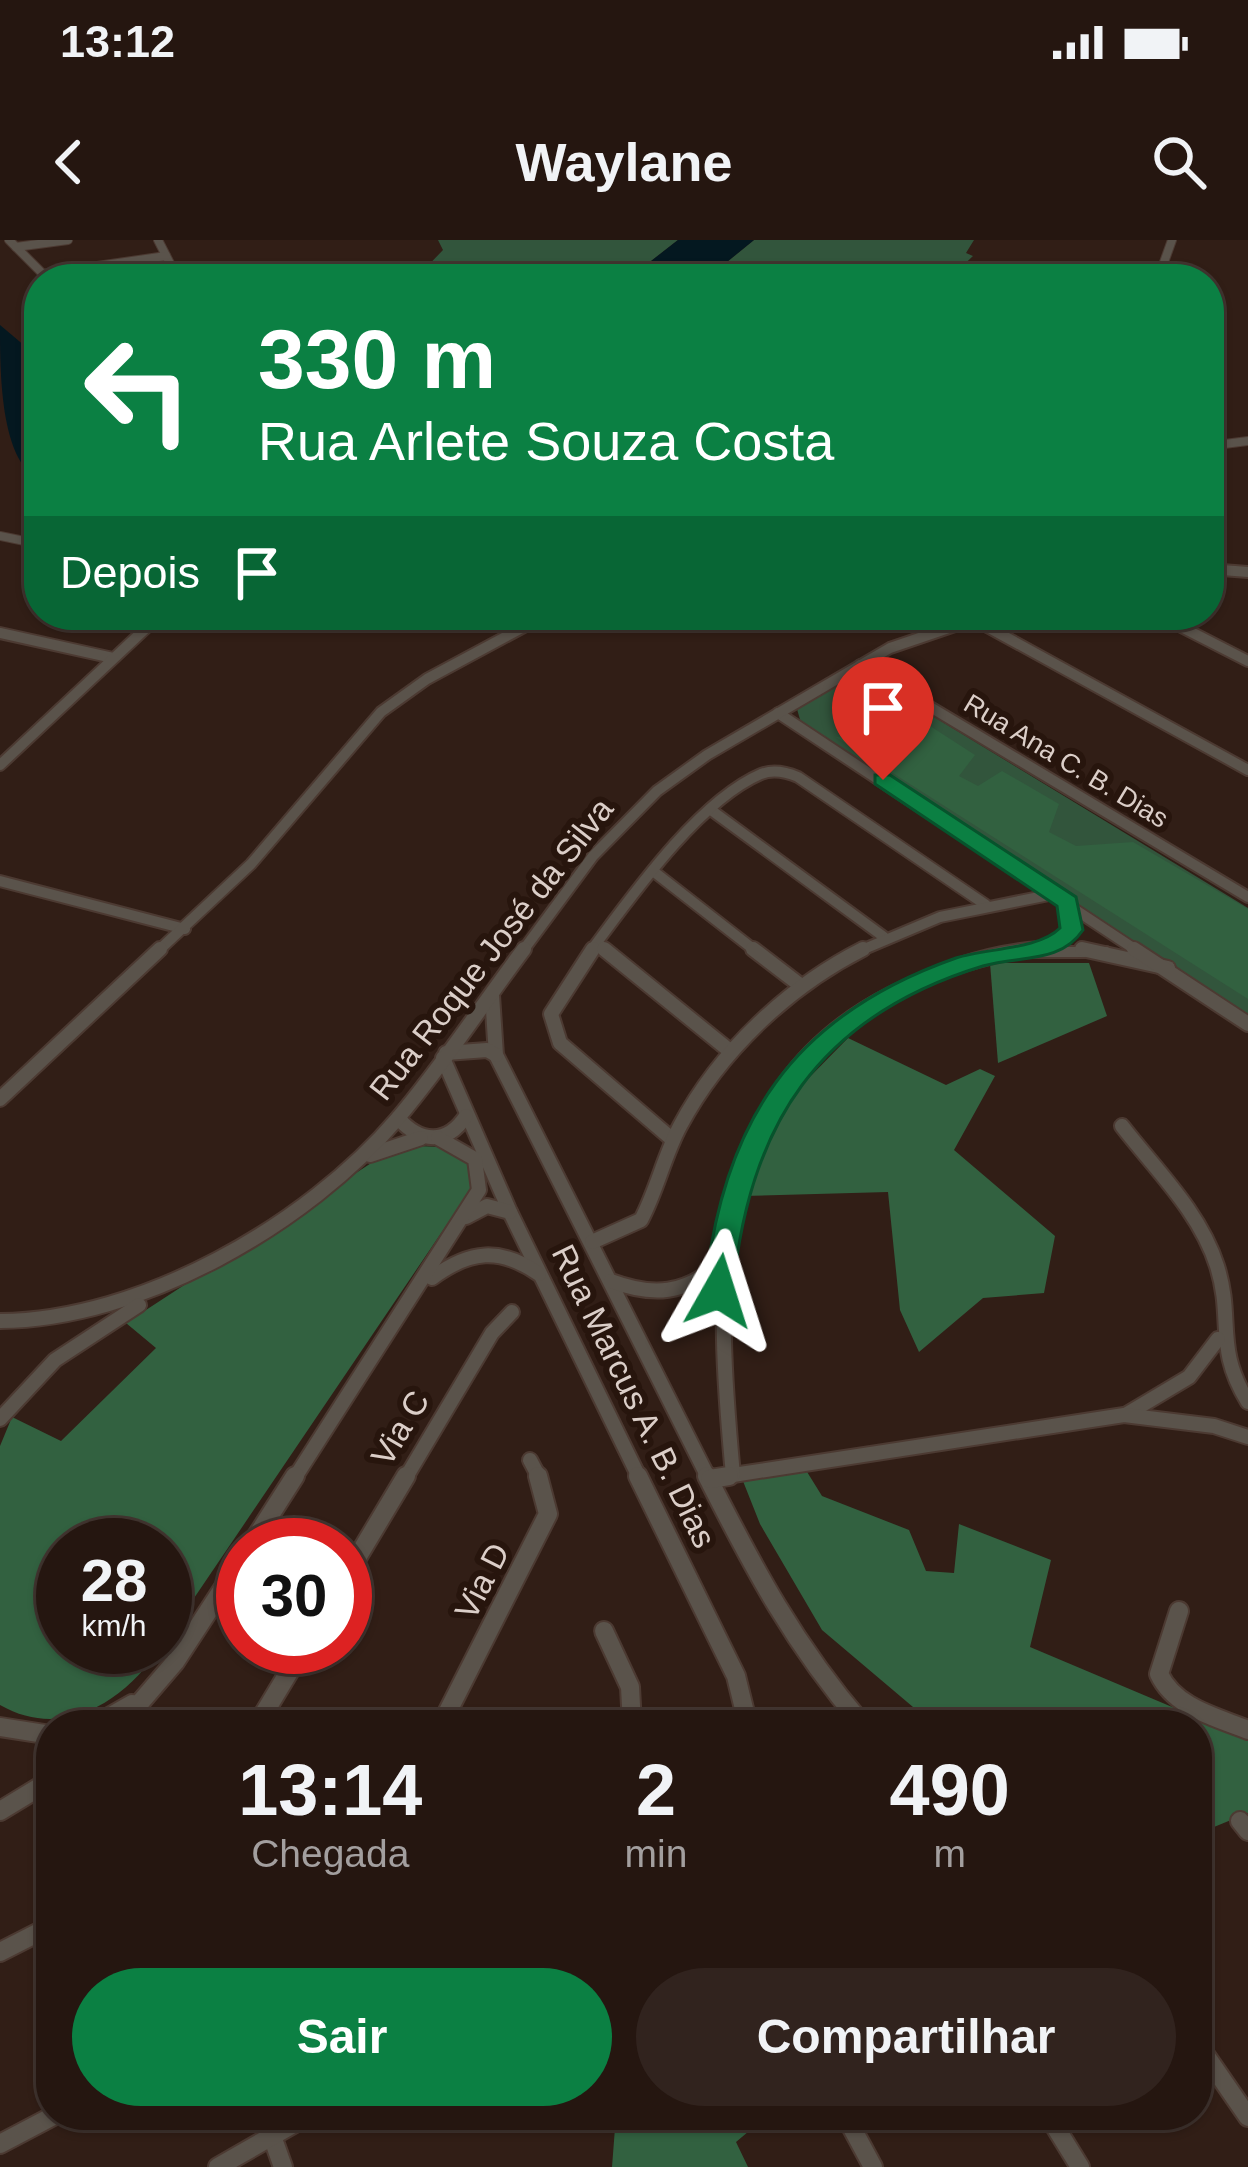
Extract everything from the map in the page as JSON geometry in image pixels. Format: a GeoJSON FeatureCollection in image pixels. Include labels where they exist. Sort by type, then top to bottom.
{"type":"FeatureCollection","features":[{"type":"Feature","properties":{"kind":"street"},"geometry":{"type":"LineString","coordinates":[[12,244],[68,240]]}},
{"type":"Feature","properties":{"kind":"street"},"geometry":{"type":"LineString","coordinates":[[158,240],[170,264]]}},
{"type":"Feature","properties":{"kind":"street"},"geometry":{"type":"LineString","coordinates":[[118,264],[166,256]]}},
{"type":"Feature","properties":{"kind":"street"},"geometry":{"type":"LineString","coordinates":[[0,765],[143,630]]}},
{"type":"Feature","properties":{"kind":"street"},"geometry":{"type":"LineString","coordinates":[[0,1099],[271,843],[381,712],[427,679],[518,630]]}},
{"type":"Feature","properties":{"kind":"street","name":"Rua Roque José da Silva"},"geometry":{"type":"LineString","coordinates":[[0,1419],[56,1360],[322,1190],[365,1156],[593,856],[635,811],[682,772],[778,713],[908,640],[939,630]]}},
{"type":"Feature","properties":{"kind":"street"},"geometry":{"type":"LineString","coordinates":[[993,630],[1248,770]]}},
{"type":"Feature","properties":{"kind":"street"},"geometry":{"type":"LineString","coordinates":[[1187,630],[1248,661]]}},
{"type":"Feature","properties":{"kind":"street"},"geometry":{"type":"LineString","coordinates":[[0,633],[112,658]]}},
{"type":"Feature","properties":{"kind":"street","name":"Rua Ana C. B. Dias"},"geometry":{"type":"LineString","coordinates":[[860,665],[1248,898]]}},
{"type":"Feature","properties":{"kind":"street"},"geometry":{"type":"LineString","coordinates":[[778,713],[1248,1024]]}},
{"type":"Feature","properties":{"kind":"street"},"geometry":{"type":"LineString","coordinates":[[0,747],[15,751]]}},
{"type":"Feature","properties":{"kind":"street"},"geometry":{"type":"LineString","coordinates":[[673,1140],[560,1043],[550,1025],[557,1002],[653,872],[711,810],[761,774],[791,774],[986,905]]}},
{"type":"Feature","properties":{"kind":"street"},"geometry":{"type":"LineString","coordinates":[[711,810],[884,937]]}},
{"type":"Feature","properties":{"kind":"street"},"geometry":{"type":"LineString","coordinates":[[653,872],[800,985]]}},
{"type":"Feature","properties":{"kind":"street"},"geometry":{"type":"LineString","coordinates":[[0,880],[184,929]]}},
{"type":"Feature","properties":{"kind":"street"},"geometry":{"type":"LineString","coordinates":[[592,1242],[640,1220],[673,1140],[730,1051],[800,985],[884,937],[986,905],[1054,894]]}},
{"type":"Feature","properties":{"kind":"street"},"geometry":{"type":"LineString","coordinates":[[1057,945],[1072,930],[1068,903]]}},
{"type":"Feature","properties":{"kind":"street"},"geometry":{"type":"LineString","coordinates":[[599,945],[730,1051]]}},
{"type":"Feature","properties":{"kind":"street"},"geometry":{"type":"LineString","coordinates":[[733,1475],[720,1358],[720,1264],[752,1144],[777,1094],[813,1050],[878,1001],[931,974],[997,954],[1057,945],[1104,949],[1168,968]]}},
{"type":"Feature","properties":{"kind":"street"},"geometry":{"type":"LineString","coordinates":[[492,1047],[493,990]]}},
{"type":"Feature","properties":{"kind":"street"},"geometry":{"type":"LineString","coordinates":[[467,1025],[492,1047],[795,1643],[852,1710]]}},
{"type":"Feature","properties":{"kind":"street"},"geometry":{"type":"LineString","coordinates":[[445,1056],[492,1047]]}},
{"type":"Feature","properties":{"kind":"street","name":"Rua Marcus A. B. Dias"},"geometry":{"type":"LineString","coordinates":[[445,1056],[466,1116],[510,1212],[736,1676],[744,1710]]}},
{"type":"Feature","properties":{"kind":"street"},"geometry":{"type":"LineString","coordinates":[[417,1093],[458,1096]]}},
{"type":"Feature","properties":{"kind":"street"},"geometry":{"type":"LineString","coordinates":[[365,1156],[421,1138],[438,1138],[460,1128],[466,1116]]}},
{"type":"Feature","properties":{"kind":"street"},"geometry":{"type":"LineString","coordinates":[[398,1118],[421,1138]]}},
{"type":"Feature","properties":{"kind":"street"},"geometry":{"type":"LineString","coordinates":[[1122,1126],[1207,1241],[1222,1289],[1218,1339],[1248,1402]]}},
{"type":"Feature","properties":{"kind":"street"},"geometry":{"type":"LineString","coordinates":[[269,1518],[479,1190],[475,1159],[438,1138]]}},
{"type":"Feature","properties":{"kind":"street"},"geometry":{"type":"LineString","coordinates":[[464,1219],[487,1206],[510,1212]]}},
{"type":"Feature","properties":{"kind":"street"},"geometry":{"type":"LineString","coordinates":[[464,1219],[464,1240],[479,1250]]}},
{"type":"Feature","properties":{"kind":"street"},"geometry":{"type":"LineString","coordinates":[[499,1251],[514,1243],[520,1229]]}},
{"type":"Feature","properties":{"kind":"street"},"geometry":{"type":"LineString","coordinates":[[418,1289],[458,1258],[479,1250],[499,1251],[543,1277]]}},
{"type":"Feature","properties":{"kind":"street"},"geometry":{"type":"LineString","coordinates":[[610,1280],[649,1294],[668,1295],[688,1289],[720,1264]]}},
{"type":"Feature","properties":{"kind":"street","name":"Rua Roque José da Silva"},"geometry":{"type":"LineString","coordinates":[[0,1322],[39,1323],[96,1313],[183,1277]]}},
{"type":"Feature","properties":{"kind":"street","name":"Via C"},"geometry":{"type":"LineString","coordinates":[[372,1533],[492,1334],[512,1312]]}},
{"type":"Feature","properties":{"kind":"street"},"geometry":{"type":"LineString","coordinates":[[1124,1415],[1189,1377],[1218,1339]]}},
{"type":"Feature","properties":{"kind":"street"},"geometry":{"type":"LineString","coordinates":[[710,1479],[1124,1415],[1194,1423],[1248,1437]]}},
{"type":"Feature","properties":{"kind":"street","name":"Via D"},"geometry":{"type":"LineString","coordinates":[[449,1710],[548,1514],[546,1491],[530,1460]]}},
{"type":"Feature","properties":{"kind":"street"},"geometry":{"type":"LineString","coordinates":[[135,1710],[216,1598]]}},
{"type":"Feature","properties":{"kind":"street"},"geometry":{"type":"LineString","coordinates":[[1178,1611],[1159,1675],[1161,1684],[1203,1710]]}},
{"type":"Feature","properties":{"kind":"street"},"geometry":{"type":"LineString","coordinates":[[604,1630],[630,1687],[631,1710]]}},
{"type":"Feature","properties":{"kind":"street"},"geometry":{"type":"LineString","coordinates":[[266,1710],[288,1674]]}},
{"type":"Feature","properties":{"kind":"street"},"geometry":{"type":"LineString","coordinates":[[120,1710],[154,1690]]}},
{"type":"Feature","properties":{"kind":"street"},"geometry":{"type":"LineString","coordinates":[[1212,1714],[1248,1730]]}},
{"type":"Feature","properties":{"kind":"street"},"geometry":{"type":"LineString","coordinates":[[0,1726],[36,1733]]}},
{"type":"Feature","properties":{"kind":"street"},"geometry":{"type":"LineString","coordinates":[[0,1811],[36,1789]]}},
{"type":"Feature","properties":{"kind":"street"},"geometry":{"type":"LineString","coordinates":[[0,1952],[36,1934]]}},
{"type":"Feature","properties":{"kind":"street"},"geometry":{"type":"LineString","coordinates":[[1212,2065],[1248,2117]]}},
{"type":"Feature","properties":{"kind":"street"},"geometry":{"type":"LineString","coordinates":[[0,2144],[36,2125]]}},
{"type":"Feature","properties":{"kind":"street"},"geometry":{"type":"LineString","coordinates":[[218,2167],[283,2130]]}},
{"type":"Feature","properties":{"kind":"street"},"geometry":{"type":"LineString","coordinates":[[853,2130],[873,2167]]}},
{"type":"Feature","properties":{"kind":"street"},"geometry":{"type":"LineString","coordinates":[[1057,2130],[1080,2167]]}},
{"type":"Feature","properties":{"kind":"street"},"geometry":{"type":"LineString","coordinates":[[272,2136],[283,2167]]}},
{"type":"Feature","properties":{"kind":"green space"},"geometry":{"type":"Polygon","coordinates":[[[438,240],[678,240],[647,264],[429,264],[443,250],[438,240]]]}},
{"type":"Feature","properties":{"kind":"green space"},"geometry":{"type":"Polygon","coordinates":[[[754,240],[974,240],[966,253],[973,256],[965,264],[724,264],[754,240]]]}},
{"type":"Feature","properties":{"kind":"green space"},"geometry":{"type":"Polygon","coordinates":[[[856,682],[890,690],[1248,908],[1248,1018],[801,723],[797,709],[836,685],[856,682]]]}},
{"type":"Feature","properties":{"kind":"green space"},"geometry":{"type":"Polygon","coordinates":[[[927,724],[975,755],[959,776],[978,786],[1002,771],[1059,804],[1049,832],[1076,846],[1133,842],[1248,909],[1248,999],[836,737],[868,740],[927,724]]]}},
{"type":"Feature","properties":{"kind":"green space"},"geometry":{"type":"Polygon","coordinates":[[[990,963],[1089,963],[1107,1016],[998,1063],[990,963]]]}},
{"type":"Feature","properties":{"kind":"green space"},"geometry":{"type":"Polygon","coordinates":[[[848,1038],[946,1085],[980,1069],[995,1076],[954,1150],[1055,1236],[1044,1293],[983,1298],[919,1352],[900,1310],[888,1192],[742,1196],[795,1092],[848,1038]]]}},
{"type":"Feature","properties":{"kind":"green space"},"geometry":{"type":"Polygon","coordinates":[[[416,1146],[442,1147],[470,1163],[471,1189],[248,1518],[216,1518],[216,1566],[192,1601],[192,1518],[36,1518],[36,1674],[139,1674],[90,1710],[36,1710],[36,1717],[23,1715],[0,1705],[0,1446],[12,1417],[61,1441],[156,1348],[126,1323],[382,1156],[416,1146]]]}},
{"type":"Feature","properties":{"kind":"green space"},"geometry":{"type":"Polygon","coordinates":[[[804,1467],[822,1496],[909,1530],[926,1571],[954,1573],[959,1524],[1051,1560],[1030,1647],[1179,1710],[917,1710],[822,1630],[760,1524],[739,1471],[804,1467]]]}},
{"type":"Feature","properties":{"kind":"green space"},"geometry":{"type":"Polygon","coordinates":[[[1212,1724],[1248,1739],[1248,1813],[1212,1828],[1212,1724]]]}},
{"type":"Feature","properties":{"kind":"green space"},"geometry":{"type":"Polygon","coordinates":[[[615,2130],[750,2130],[736,2142],[748,2167],[612,2167],[615,2130]]]}},
{"type":"Feature","properties":{"kind":"water"},"geometry":{"type":"Polygon","coordinates":[[[678,240],[754,240],[724,264],[647,264],[678,240]]]}},
{"type":"Feature","properties":{"kind":"water"},"geometry":{"type":"Polygon","coordinates":[[[0,325],[24,345],[24,466],[10,435],[2,390],[0,325]]]}},
{"type":"Feature","properties":{"kind":"route"},"geometry":{"type":"LineString","coordinates":[[719,1291],[724,1233],[740,1173],[777,1094],[813,1050],[878,1001],[915,981],[984,957],[1057,945],[1072,930],[1068,903],[883,780]]}}]}
